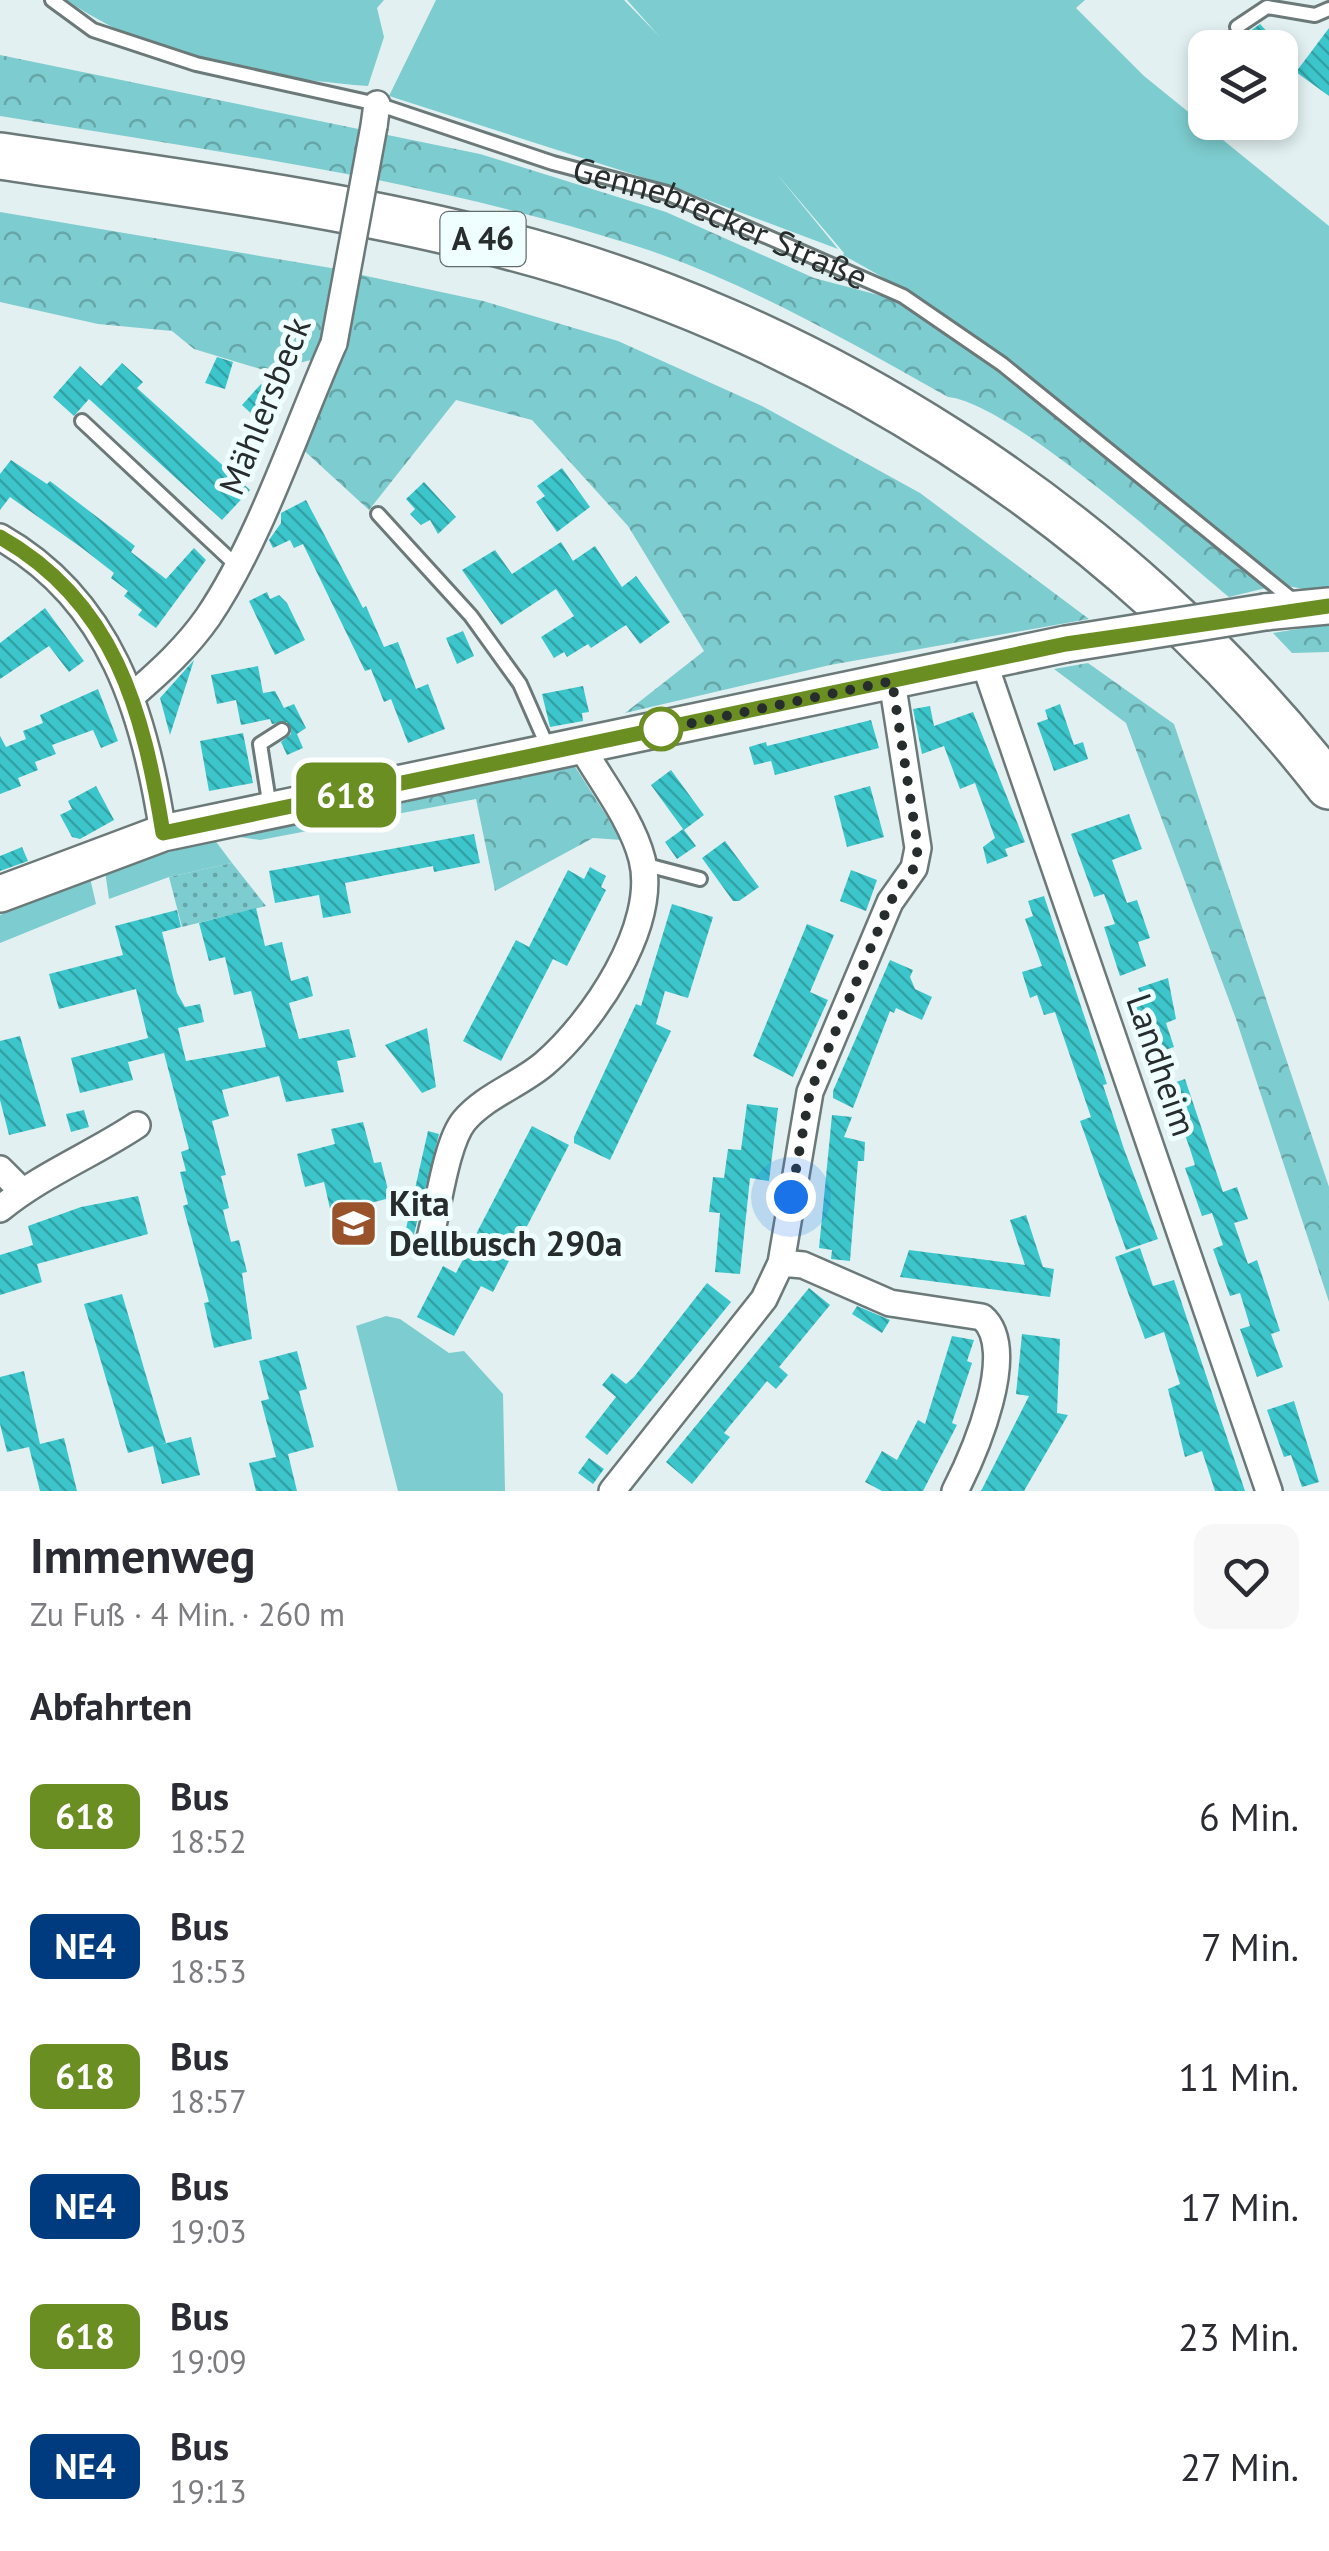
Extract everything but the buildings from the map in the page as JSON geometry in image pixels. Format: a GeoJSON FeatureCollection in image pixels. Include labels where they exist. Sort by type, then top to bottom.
{"type":"FeatureCollection","features":[{"type":"Feature","properties":{"kind":"highway","name":"A 46"},"geometry":{"type":"LineString","coordinates":[[0,126],[207,157],[442,200],[592,241],[768,311],[935,399],[1074,495],[1150,558],[1225,631],[1329,744]]}},
{"type":"Feature","properties":{"kind":"highway","name":"A 46"},"geometry":{"type":"LineString","coordinates":[[0,156],[342,208],[482,239],[626,284],[761,338],[944,438],[1073,531],[1205,647],[1329,786]]}},
{"type":"Feature","properties":{"kind":"main road","name":"Gennebrecker Straße"},"geometry":{"type":"LineString","coordinates":[[0,894],[163,833],[1066,644],[1316,607]]}},
{"type":"Feature","properties":{"kind":"street","name":"Mählersbeck"},"geometry":{"type":"LineString","coordinates":[[133,695],[172,661],[209,616],[236,565],[334,343],[376,115]]}},
{"type":"Feature","properties":{"kind":"street"},"geometry":{"type":"LineString","coordinates":[[0,537],[58,578],[93,618],[133,695],[163,833]]}},
{"type":"Feature","properties":{"kind":"street","name":"Landheim"},"geometry":{"type":"LineString","coordinates":[[984,662],[1269,1491]]}},
{"type":"Feature","properties":{"kind":"street"},"geometry":{"type":"LineString","coordinates":[[612,1491],[764,1299],[781,1263],[810,1092],[890,902],[914,868],[918,848],[892,681]]}},
{"type":"Feature","properties":{"kind":"street"},"geometry":{"type":"LineString","coordinates":[[430,1238],[462,1124],[478,1107],[542,1066],[610,988],[632,941],[643,898],[643,864],[636,840],[565,749]]}},
{"type":"Feature","properties":{"kind":"street"},"geometry":{"type":"LineString","coordinates":[[0,1209],[22,1191],[88,1158],[137,1125]]}},
{"type":"Feature","properties":{"kind":"street"},"geometry":{"type":"LineString","coordinates":[[0,1168],[22,1191]]}},
{"type":"Feature","properties":{"kind":"street"},"geometry":{"type":"LineString","coordinates":[[781,1263],[803,1265],[890,1302],[982,1316],[990,1324],[997,1342],[987,1418],[955,1491]]}},
{"type":"Feature","properties":{"kind":"lane","name":"Gennebrecker Straße"},"geometry":{"type":"LineString","coordinates":[[52,0],[93,30],[196,64],[666,193],[903,296],[1002,364],[1316,607]]}},
{"type":"Feature","properties":{"kind":"lane"},"geometry":{"type":"LineString","coordinates":[[1237,26],[1267,7],[1314,15],[1329,9]]}},
{"type":"Feature","properties":{"kind":"lane"},"geometry":{"type":"LineString","coordinates":[[82,421],[236,565]]}},
{"type":"Feature","properties":{"kind":"lane"},"geometry":{"type":"LineString","coordinates":[[378,514],[481,629],[565,749]]}},
{"type":"Feature","properties":{"kind":"lane"},"geometry":{"type":"LineString","coordinates":[[270,811],[260,744],[282,730]]}},
{"type":"Feature","properties":{"kind":"lane"},"geometry":{"type":"LineString","coordinates":[[643,864],[700,879]]}},
{"type":"Feature","properties":{"kind":"green space"},"geometry":{"type":"Polygon","coordinates":[[[67,0],[384,0],[377,8],[384,37],[368,86],[330,82],[251,71],[172,51],[100,20],[67,0]]]}},
{"type":"Feature","properties":{"kind":"green space"},"geometry":{"type":"Polygon","coordinates":[[[436,0],[624,0],[659,36],[627,0],[1085,0],[1076,8],[1144,76],[1188,112],[1188,140],[1223,140],[1329,226],[1329,594],[1288,586],[1251,563],[1003,359],[952,322],[843,255],[776,173],[838,249],[673,187],[389,96],[436,0]]]}},
{"type":"Feature","properties":{"kind":"green space"},"geometry":{"type":"Polygon","coordinates":[[[0,55],[480,154],[666,212],[814,278],[901,301],[999,367],[1270,587],[1229,597],[1091,482],[1010,424],[976,405],[948,397],[794,313],[714,275],[556,222],[399,184],[0,116],[0,55]]]}},
{"type":"Feature","properties":{"kind":"green space"},"geometry":{"type":"Polygon","coordinates":[[[0,212],[337,269],[315,359],[267,371],[194,349],[172,331],[98,324],[0,302],[0,212]]]}},
{"type":"Feature","properties":{"kind":"green space"},"geometry":{"type":"Polygon","coordinates":[[[357,274],[483,301],[618,341],[762,406],[920,493],[1089,619],[830,665],[625,713],[704,651],[628,526],[532,420],[456,400],[369,510],[298,445],[344,352],[357,274]]]}},
{"type":"Feature","properties":{"kind":"green space"},"geometry":{"type":"Polygon","coordinates":[[[1329,624],[1329,652],[1292,653],[1273,633],[1329,624]]]}},
{"type":"Feature","properties":{"kind":"green space"},"geometry":{"type":"Polygon","coordinates":[[[1088,663],[1174,724],[1329,1187],[1329,1302],[1236,1019],[1126,723],[1054,669],[1088,663]]]}},
{"type":"Feature","properties":{"kind":"green space"},"geometry":{"type":"Polygon","coordinates":[[[574,765],[622,840],[593,838],[495,891],[476,799],[260,840],[233,836],[574,765]]]}},
{"type":"Feature","properties":{"kind":"green space"},"geometry":{"type":"Polygon","coordinates":[[[214,839],[232,863],[169,877],[109,899],[105,871],[214,839]]]}},
{"type":"Feature","properties":{"kind":"green space"},"geometry":{"type":"Polygon","coordinates":[[[232,863],[266,906],[182,927],[169,877],[232,863]]]}},
{"type":"Feature","properties":{"kind":"green space"},"geometry":{"type":"Polygon","coordinates":[[[90,878],[96,904],[0,943],[0,915],[90,878]]]}},
{"type":"Feature","properties":{"kind":"green space"},"geometry":{"type":"Polygon","coordinates":[[[386,1316],[400,1319],[449,1353],[464,1351],[503,1394],[505,1491],[398,1491],[356,1326],[386,1316]]]}},
{"type":"Feature","properties":{"kind":"bus line","name":"618"},"geometry":{"type":"LineString","coordinates":[[0,537],[58,578],[93,618],[116,659],[133,695],[163,833],[1066,644],[1265,612],[1329,606]]}},
{"type":"Feature","properties":{"kind":"place","name":"Kita Dellbusch 290a"},"geometry":{"type":"Point","coordinates":[354,1224]}},
{"type":"Feature","properties":{"kind":"route"},"geometry":{"type":"LineString","coordinates":[[661,729],[650,732],[892,681],[918,848],[914,868],[890,902],[810,1092],[791,1197]]}}]}
